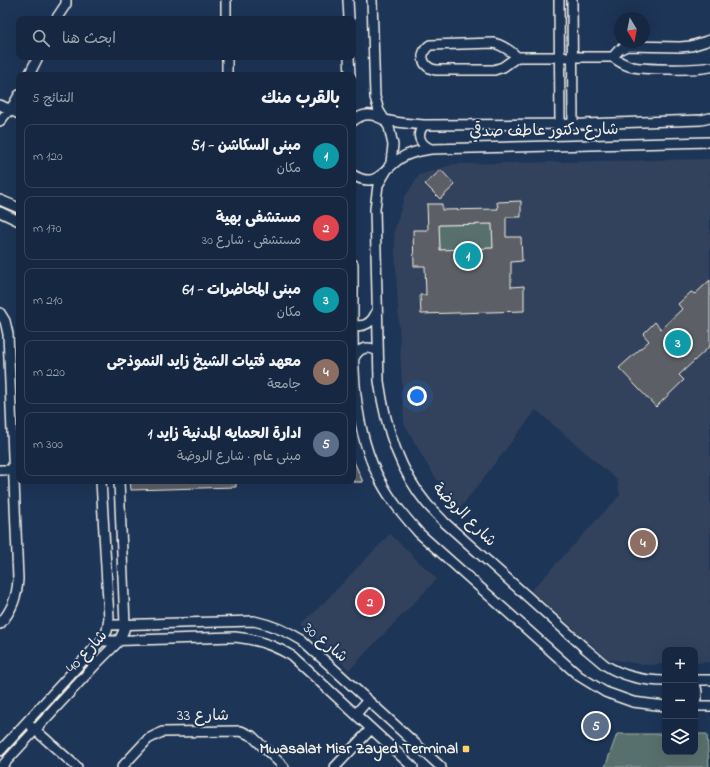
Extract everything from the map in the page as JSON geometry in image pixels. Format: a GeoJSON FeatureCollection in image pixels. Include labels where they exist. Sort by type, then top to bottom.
{"type":"FeatureCollection","features":[{"type":"Feature","properties":{"kind":"street"},"geometry":{"type":"LineString","coordinates":[[59,15],[61,0]]}},
{"type":"Feature","properties":{"kind":"street"},"geometry":{"type":"LineString","coordinates":[[59,15],[64,8],[66,0]]}},
{"type":"Feature","properties":{"kind":"street"},"geometry":{"type":"LineString","coordinates":[[226,0],[226,16]]}},
{"type":"Feature","properties":{"kind":"street"},"geometry":{"type":"LineString","coordinates":[[348,0],[349,16]]}},
{"type":"Feature","properties":{"kind":"street","name":"شارع الروضة"},"geometry":{"type":"LineString","coordinates":[[372,0],[375,97],[379,111],[389,127],[393,145],[391,163],[378,185],[375,209],[376,313],[379,380],[381,401],[389,433],[399,458],[408,476],[427,504],[448,525],[580,644],[606,665],[623,673],[640,678],[662,681]]}},
{"type":"Feature","properties":{"kind":"street"},"geometry":{"type":"LineString","coordinates":[[559,0],[560,124]]}},
{"type":"Feature","properties":{"kind":"street"},"geometry":{"type":"LineString","coordinates":[[572,0],[573,124]]}},
{"type":"Feature","properties":{"kind":"street"},"geometry":{"type":"LineString","coordinates":[[613,57],[619,50],[627,46],[680,47],[691,46],[710,40]]}},
{"type":"Feature","properties":{"kind":"street"},"geometry":{"type":"LineString","coordinates":[[517,57],[510,50],[494,43],[436,44],[426,48],[422,57],[427,66],[436,70],[494,70],[502,67],[517,57],[613,57],[621,63],[640,68],[694,69],[710,67]]}},
{"type":"Feature","properties":{"kind":"street"},"geometry":{"type":"LineString","coordinates":[[30,72],[36,60]]}},
{"type":"Feature","properties":{"kind":"street"},"geometry":{"type":"LineString","coordinates":[[227,60],[227,72]]}},
{"type":"Feature","properties":{"kind":"street"},"geometry":{"type":"LineString","coordinates":[[349,60],[350,72]]}},
{"type":"Feature","properties":{"kind":"street"},"geometry":{"type":"LineString","coordinates":[[0,121],[16,100]]}},
{"type":"Feature","properties":{"kind":"street"},"geometry":{"type":"LineString","coordinates":[[0,106],[16,113]]}},
{"type":"Feature","properties":{"kind":"street","name":"شارع دكتور عاطف صدقي"},"geometry":{"type":"LineString","coordinates":[[356,119],[362,115],[370,115],[377,116],[384,120],[405,124],[424,125],[573,124],[701,120],[710,118]]}},
{"type":"Feature","properties":{"kind":"street"},"geometry":{"type":"LineString","coordinates":[[424,125],[420,129],[419,139],[422,144],[431,149]]}},
{"type":"Feature","properties":{"kind":"street","name":"شارع دكتور عاطف صدقي"},"geometry":{"type":"LineString","coordinates":[[386,171],[400,158],[408,154],[431,149],[710,142]]}},
{"type":"Feature","properties":{"kind":"street"},"geometry":{"type":"LineString","coordinates":[[356,177],[366,180],[373,179],[381,176],[386,171]]}},
{"type":"Feature","properties":{"kind":"street"},"geometry":{"type":"LineString","coordinates":[[0,200],[16,207]]}},
{"type":"Feature","properties":{"kind":"street"},"geometry":{"type":"LineString","coordinates":[[0,212],[16,220]]}},
{"type":"Feature","properties":{"kind":"street"},"geometry":{"type":"LineString","coordinates":[[0,313],[5,321],[8,334],[16,469],[0,470]]}},
{"type":"Feature","properties":{"kind":"street"},"geometry":{"type":"LineString","coordinates":[[356,326],[367,324],[376,313]]}},
{"type":"Feature","properties":{"kind":"street"},"geometry":{"type":"LineString","coordinates":[[356,355],[361,349],[373,348],[378,350]]}},
{"type":"Feature","properties":{"kind":"street"},"geometry":{"type":"LineString","coordinates":[[356,381],[359,416],[367,449],[381,482],[398,508],[419,533],[579,676],[605,692],[633,702],[662,706]]}},
{"type":"Feature","properties":{"kind":"street"},"geometry":{"type":"LineString","coordinates":[[0,624],[9,613],[17,591],[16,484]]}},
{"type":"Feature","properties":{"kind":"street","name":"شارع 40"},"geometry":{"type":"LineString","coordinates":[[0,751],[101,641],[109,625],[101,484]]}},
{"type":"Feature","properties":{"kind":"street","name":"شارع 40"},"geometry":{"type":"LineString","coordinates":[[1,767],[122,636],[125,625],[119,484]]}},
{"type":"Feature","properties":{"kind":"street","name":"شارع 30"},"geometry":{"type":"LineString","coordinates":[[109,625],[248,621],[271,625],[288,631],[303,641],[441,767]]}},
{"type":"Feature","properties":{"kind":"street","name":"شارع 30"},"geometry":{"type":"LineString","coordinates":[[101,641],[235,638],[265,642],[292,656],[412,767]]}},
{"type":"Feature","properties":{"kind":"street"},"geometry":{"type":"LineString","coordinates":[[698,680],[710,680]]}},
{"type":"Feature","properties":{"kind":"street"},"geometry":{"type":"LineString","coordinates":[[356,714],[368,700]]}},
{"type":"Feature","properties":{"kind":"street"},"geometry":{"type":"LineString","coordinates":[[698,706],[710,706]]}},
{"type":"Feature","properties":{"kind":"street"},"geometry":{"type":"LineString","coordinates":[[26,722],[77,767]]}},
{"type":"Feature","properties":{"kind":"street"},"geometry":{"type":"LineString","coordinates":[[335,767],[371,728]]}},
{"type":"Feature","properties":{"kind":"street","name":"شارع 33"},"geometry":{"type":"LineString","coordinates":[[122,767],[148,739],[162,732],[226,731],[241,731],[252,736],[284,767]]}},
{"type":"Feature","properties":{"kind":"shaded area"},"geometry":{"type":"Polygon","coordinates":[[[710,159],[710,662],[698,663],[698,647],[662,647],[662,664],[647,665],[608,659],[531,591],[620,495],[617,480],[536,410],[458,511],[426,463],[404,423],[394,232],[404,198],[419,175],[454,164],[710,159]]]}},
{"type":"Feature","properties":{"kind":"shaded area"},"geometry":{"type":"Polygon","coordinates":[[[390,534],[437,579],[349,670],[302,625],[390,534]]]}},
{"type":"Feature","properties":{"kind":"green space"},"geometry":{"type":"Polygon","coordinates":[[[492,224],[493,248],[440,250],[439,225],[492,224]]]}},
{"type":"Feature","properties":{"kind":"green space"},"geometry":{"type":"Polygon","coordinates":[[[617,734],[662,734],[662,755],[698,755],[698,734],[707,734],[709,767],[605,767],[617,734]]]}},
{"type":"Feature","properties":{"kind":"building"},"geometry":{"type":"Polygon","coordinates":[[[441,170],[455,185],[440,199],[425,184],[441,170]]]}},
{"type":"Feature","properties":{"kind":"building"},"geometry":{"type":"Polygon","coordinates":[[[521,201],[521,217],[506,217],[506,237],[521,237],[522,261],[511,262],[511,287],[524,286],[524,311],[421,314],[420,295],[426,295],[425,266],[414,266],[413,230],[428,230],[427,204],[442,204],[442,210],[498,209],[497,202],[521,201]],[[492,224],[439,225],[440,250],[493,248],[492,224]]]}},
{"type":"Feature","properties":{"kind":"building"},"geometry":{"type":"Polygon","coordinates":[[[710,280],[710,346],[679,375],[684,380],[656,407],[619,368],[649,341],[643,334],[655,322],[661,329],[682,309],[678,304],[691,292],[695,294],[710,280]]]}},
{"type":"Feature","properties":{"kind":"building"},"geometry":{"type":"Polygon","coordinates":[[[356,466],[363,482],[356,482],[356,466]]]}},
{"type":"Feature","properties":{"kind":"building"},"geometry":{"type":"Polygon","coordinates":[[[130,484],[236,484],[236,487],[131,490],[130,484]]]}},
{"type":"Feature","properties":{"kind":"place","name":"مبنى السكاشن - 51"},"geometry":{"type":"Point","coordinates":[468,256]}},
{"type":"Feature","properties":{"kind":"place","name":"مبنى المحاضرات - 61"},"geometry":{"type":"Point","coordinates":[678,343]}},
{"type":"Feature","properties":{"kind":"place","name":"معهد فتيات الشيخ زايد النموذجى"},"geometry":{"type":"Point","coordinates":[643,543]}},
{"type":"Feature","properties":{"kind":"place","name":"مستشفى بهية"},"geometry":{"type":"Point","coordinates":[370,602]}},
{"type":"Feature","properties":{"kind":"place","name":"ادارة الحمايه المدنية زايد 1"},"geometry":{"type":"Point","coordinates":[596,726]}},
{"type":"Feature","properties":{"kind":"place","name":"Mwasalat Misr Zayed Terminal"},"geometry":{"type":"Point","coordinates":[466,749]}}]}
